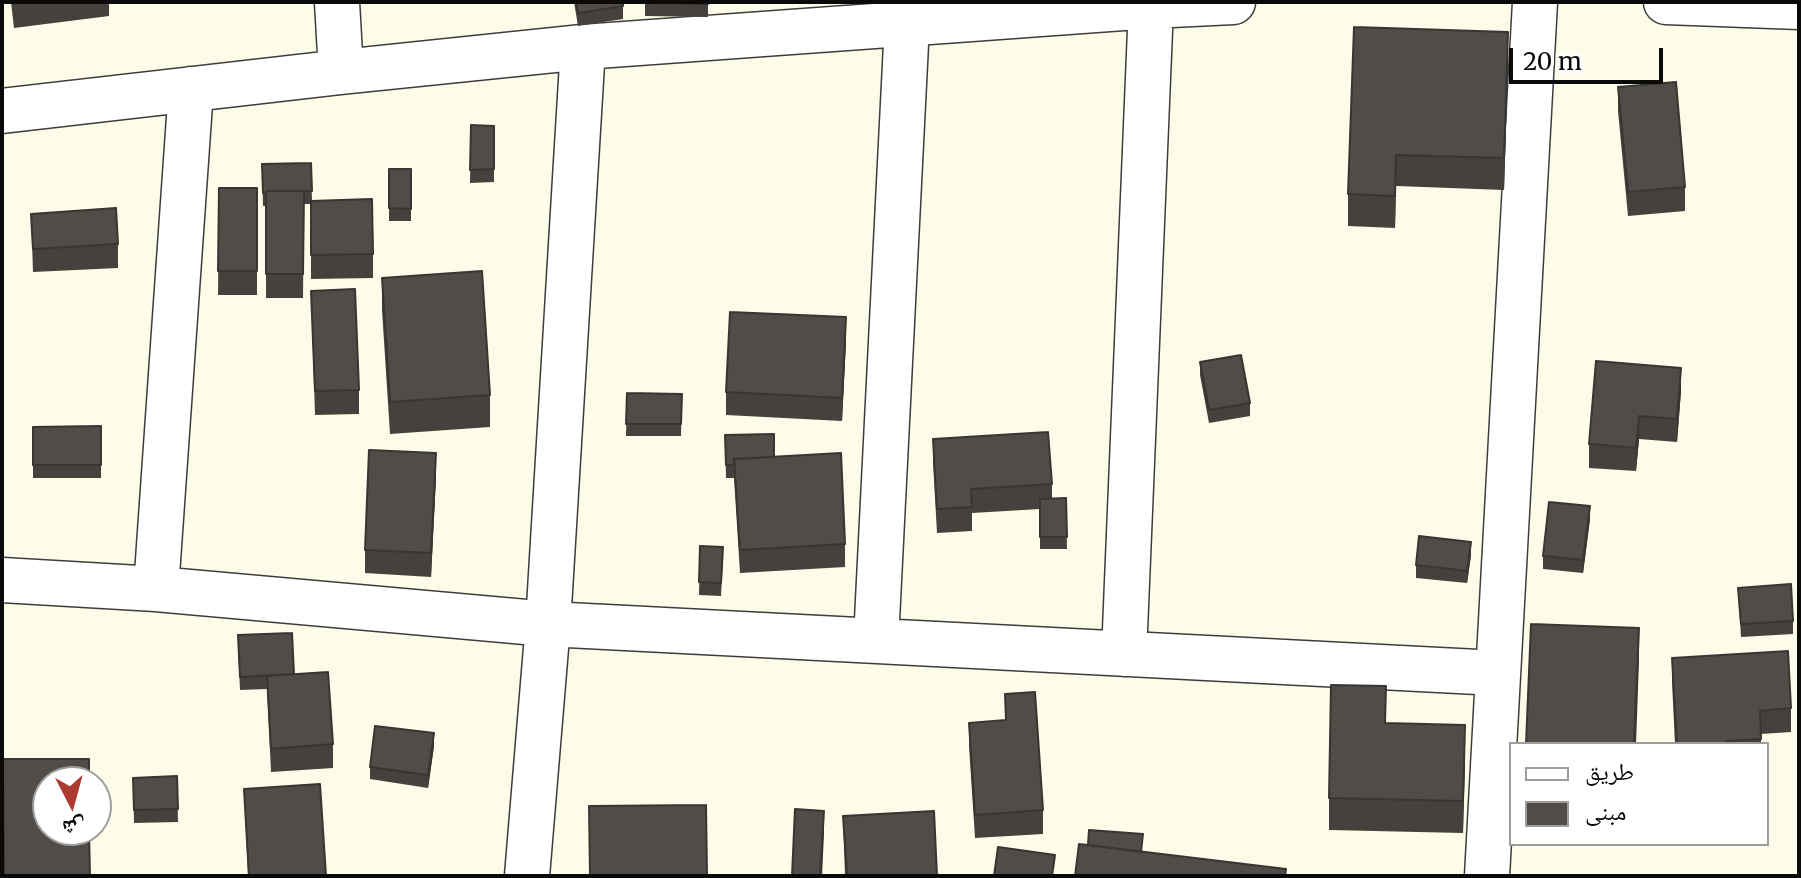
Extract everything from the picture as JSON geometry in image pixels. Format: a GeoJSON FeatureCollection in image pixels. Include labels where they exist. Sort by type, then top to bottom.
{"type":"FeatureCollection","features":[{"type":"Feature","properties":{"kind":"street"},"geometry":{"type":"LineString","coordinates":[[337,2],[341,72]]}},
{"type":"Feature","properties":{"kind":"street"},"geometry":{"type":"LineString","coordinates":[[2,111],[583,47],[738,19],[907,24],[1233,2]]}},
{"type":"Feature","properties":{"kind":"street"},"geometry":{"type":"LineString","coordinates":[[1487,876],[1535,2]]}},
{"type":"Feature","properties":{"kind":"street"},"geometry":{"type":"LineString","coordinates":[[1666,2],[1799,7]]}},
{"type":"Feature","properties":{"kind":"street"},"geometry":{"type":"LineString","coordinates":[[1124,654],[1151,6]]}},
{"type":"Feature","properties":{"kind":"street"},"geometry":{"type":"LineString","coordinates":[[876,640],[907,24]]}},
{"type":"Feature","properties":{"kind":"street"},"geometry":{"type":"LineString","coordinates":[[527,876],[548,624],[583,47]]}},
{"type":"Feature","properties":{"kind":"street"},"geometry":{"type":"LineString","coordinates":[[156,589],[191,89]]}},
{"type":"Feature","properties":{"kind":"street"},"geometry":{"type":"LineString","coordinates":[[2,580],[156,589],[548,624],[1497,673]]}},
{"type":"Feature","properties":{"kind":"building"},"geometry":{"type":"Polygon","coordinates":[[[576,2],[623,2],[623,6],[578,13],[576,2]]]}},
{"type":"Feature","properties":{"kind":"building"},"geometry":{"type":"Polygon","coordinates":[[[708,2],[708,4],[645,3],[708,2]]]}},
{"type":"Feature","properties":{"kind":"building"},"geometry":{"type":"Polygon","coordinates":[[[1354,27],[1508,32],[1504,158],[1396,155],[1395,196],[1348,194],[1354,27]]]}},
{"type":"Feature","properties":{"kind":"building"},"geometry":{"type":"Polygon","coordinates":[[[1676,82],[1685,187],[1628,192],[1618,87],[1676,82]]]}},
{"type":"Feature","properties":{"kind":"building"},"geometry":{"type":"Polygon","coordinates":[[[471,125],[494,126],[494,169],[470,170],[471,125]]]}},
{"type":"Feature","properties":{"kind":"building"},"geometry":{"type":"Polygon","coordinates":[[[311,163],[312,191],[263,193],[262,164],[311,163]]]}},
{"type":"Feature","properties":{"kind":"building"},"geometry":{"type":"Polygon","coordinates":[[[389,169],[411,169],[411,209],[389,208],[389,169]]]}},
{"type":"Feature","properties":{"kind":"building"},"geometry":{"type":"Polygon","coordinates":[[[219,188],[257,188],[257,271],[218,271],[219,188]]]}},
{"type":"Feature","properties":{"kind":"building"},"geometry":{"type":"Polygon","coordinates":[[[266,191],[304,191],[303,274],[266,274],[266,191]]]}},
{"type":"Feature","properties":{"kind":"building"},"geometry":{"type":"Polygon","coordinates":[[[372,199],[373,254],[311,255],[311,201],[372,199]]]}},
{"type":"Feature","properties":{"kind":"building"},"geometry":{"type":"Polygon","coordinates":[[[116,208],[118,244],[33,249],[31,214],[116,208]]]}},
{"type":"Feature","properties":{"kind":"building"},"geometry":{"type":"Polygon","coordinates":[[[482,271],[490,395],[390,402],[382,278],[482,271]]]}},
{"type":"Feature","properties":{"kind":"building"},"geometry":{"type":"Polygon","coordinates":[[[355,289],[359,390],[315,391],[311,291],[355,289]]]}},
{"type":"Feature","properties":{"kind":"building"},"geometry":{"type":"Polygon","coordinates":[[[730,312],[846,317],[842,398],[726,392],[730,312]]]}},
{"type":"Feature","properties":{"kind":"building"},"geometry":{"type":"Polygon","coordinates":[[[1241,355],[1250,403],[1209,410],[1200,362],[1241,355]]]}},
{"type":"Feature","properties":{"kind":"building"},"geometry":{"type":"Polygon","coordinates":[[[1596,361],[1681,368],[1677,419],[1639,416],[1636,448],[1589,444],[1596,361]]]}},
{"type":"Feature","properties":{"kind":"building"},"geometry":{"type":"Polygon","coordinates":[[[627,393],[682,394],[681,424],[626,424],[627,393]]]}},
{"type":"Feature","properties":{"kind":"building"},"geometry":{"type":"Polygon","coordinates":[[[101,426],[101,465],[33,465],[33,427],[101,426]]]}},
{"type":"Feature","properties":{"kind":"building"},"geometry":{"type":"Polygon","coordinates":[[[1048,432],[1052,484],[971,489],[972,507],[937,509],[933,439],[1048,432]]]}},
{"type":"Feature","properties":{"kind":"building"},"geometry":{"type":"Polygon","coordinates":[[[774,434],[774,457],[734,459],[735,465],[726,465],[725,435],[774,434]]]}},
{"type":"Feature","properties":{"kind":"building"},"geometry":{"type":"Polygon","coordinates":[[[369,450],[436,453],[431,553],[365,550],[369,450]]]}},
{"type":"Feature","properties":{"kind":"building"},"geometry":{"type":"Polygon","coordinates":[[[841,453],[845,544],[740,550],[734,459],[841,453]]]}},
{"type":"Feature","properties":{"kind":"building"},"geometry":{"type":"Polygon","coordinates":[[[1066,498],[1067,537],[1040,537],[1040,499],[1066,498]]]}},
{"type":"Feature","properties":{"kind":"building"},"geometry":{"type":"Polygon","coordinates":[[[1549,502],[1590,506],[1583,560],[1543,556],[1549,502]]]}},
{"type":"Feature","properties":{"kind":"building"},"geometry":{"type":"Polygon","coordinates":[[[1419,536],[1471,542],[1467,571],[1416,565],[1419,536]]]}},
{"type":"Feature","properties":{"kind":"building"},"geometry":{"type":"Polygon","coordinates":[[[700,546],[723,547],[721,583],[699,582],[700,546]]]}},
{"type":"Feature","properties":{"kind":"building"},"geometry":{"type":"Polygon","coordinates":[[[1791,584],[1793,621],[1741,624],[1738,588],[1791,584]]]}},
{"type":"Feature","properties":{"kind":"building"},"geometry":{"type":"Polygon","coordinates":[[[1531,624],[1639,628],[1634,742],[1526,742],[1531,624]]]}},
{"type":"Feature","properties":{"kind":"building"},"geometry":{"type":"Polygon","coordinates":[[[292,633],[294,674],[240,677],[238,635],[292,633]]]}},
{"type":"Feature","properties":{"kind":"building"},"geometry":{"type":"Polygon","coordinates":[[[1788,651],[1791,708],[1760,711],[1761,739],[1677,742],[1672,658],[1788,651]]]}},
{"type":"Feature","properties":{"kind":"building"},"geometry":{"type":"Polygon","coordinates":[[[328,672],[333,744],[271,749],[267,676],[328,672]]]}},
{"type":"Feature","properties":{"kind":"building"},"geometry":{"type":"Polygon","coordinates":[[[1331,685],[1386,686],[1385,723],[1465,725],[1463,801],[1329,798],[1331,685]]]}},
{"type":"Feature","properties":{"kind":"building"},"geometry":{"type":"Polygon","coordinates":[[[1035,692],[1043,810],[975,815],[969,723],[1006,720],[1005,694],[1035,692]]]}},
{"type":"Feature","properties":{"kind":"building"},"geometry":{"type":"Polygon","coordinates":[[[375,726],[434,733],[428,775],[370,767],[375,726]]]}},
{"type":"Feature","properties":{"kind":"building"},"geometry":{"type":"Polygon","coordinates":[[[3,759],[89,759],[89,766],[32,766],[32,846],[89,846],[90,876],[4,876],[3,759]]]}},
{"type":"Feature","properties":{"kind":"building"},"geometry":{"type":"Polygon","coordinates":[[[177,776],[178,809],[134,810],[133,778],[177,776]]]}},
{"type":"Feature","properties":{"kind":"building"},"geometry":{"type":"Polygon","coordinates":[[[320,784],[326,876],[249,876],[244,789],[320,784]]]}},
{"type":"Feature","properties":{"kind":"building"},"geometry":{"type":"Polygon","coordinates":[[[706,805],[707,876],[590,876],[589,806],[706,805]]]}},
{"type":"Feature","properties":{"kind":"building"},"geometry":{"type":"Polygon","coordinates":[[[795,809],[824,811],[820,876],[792,876],[795,809]]]}},
{"type":"Feature","properties":{"kind":"building"},"geometry":{"type":"Polygon","coordinates":[[[934,811],[937,876],[847,876],[843,816],[934,811]]]}},
{"type":"Feature","properties":{"kind":"building"},"geometry":{"type":"Polygon","coordinates":[[[1089,830],[1143,834],[1141,852],[1088,845],[1089,830]]]}},
{"type":"Feature","properties":{"kind":"building"},"geometry":{"type":"Polygon","coordinates":[[[1079,844],[1286,869],[1285,876],[1075,876],[1079,844]]]}},
{"type":"Feature","properties":{"kind":"building"},"geometry":{"type":"Polygon","coordinates":[[[998,847],[1055,855],[1052,876],[994,876],[998,847]]]}}]}
